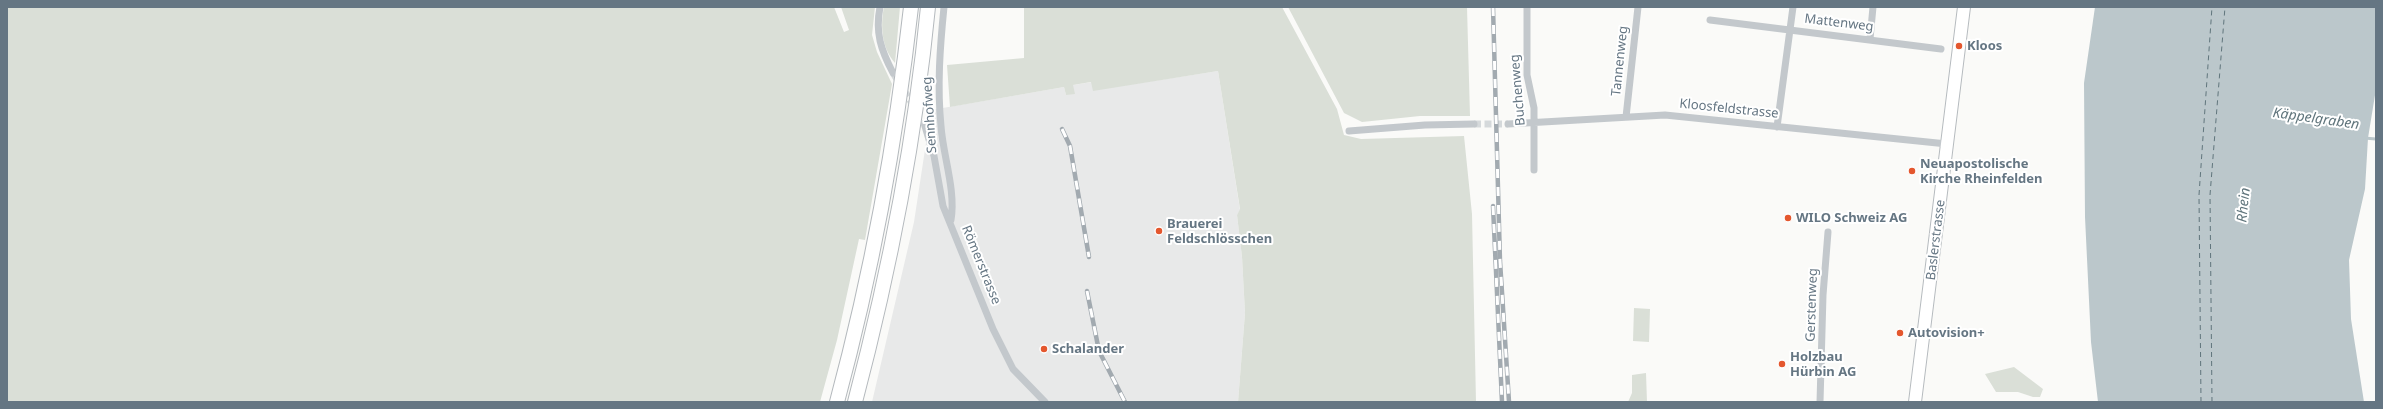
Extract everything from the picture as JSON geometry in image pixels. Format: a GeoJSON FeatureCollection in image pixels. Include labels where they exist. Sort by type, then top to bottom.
{"type":"FeatureCollection","features":[{"type":"Feature","properties":{"kind":"highway"},"geometry":{"type":"LineString","coordinates":[[838,402],[877,235],[897,117],[911,7]]}},
{"type":"Feature","properties":{"kind":"highway"},"geometry":{"type":"LineString","coordinates":[[855,402],[874,326],[894,230],[913,122],[928,7]]}},
{"type":"Feature","properties":{"kind":"main road","name":"Baslerstrasse"},"geometry":{"type":"LineString","coordinates":[[1915,402],[1964,7]]}},
{"type":"Feature","properties":{"kind":"street"},"geometry":{"type":"LineString","coordinates":[[880,7],[877,34],[881,48],[893,72]]}},
{"type":"Feature","properties":{"kind":"street","name":"Sennhofweg"},"geometry":{"type":"LineString","coordinates":[[944,7],[938,69],[946,167],[953,206],[951,220]]}},
{"type":"Feature","properties":{"kind":"street","name":"Buchenweg"},"geometry":{"type":"LineString","coordinates":[[1527,7],[1527,75],[1534,108],[1534,170]]}},
{"type":"Feature","properties":{"kind":"street","name":"Tannenweg"},"geometry":{"type":"LineString","coordinates":[[1626,117],[1638,7]]}},
{"type":"Feature","properties":{"kind":"street"},"geometry":{"type":"LineString","coordinates":[[1777,127],[1793,7]]}},
{"type":"Feature","properties":{"kind":"street"},"geometry":{"type":"LineString","coordinates":[[1870,39],[1873,7]]}},
{"type":"Feature","properties":{"kind":"street","name":"Mattenweg"},"geometry":{"type":"LineString","coordinates":[[1710,20],[1941,49]]}},
{"type":"Feature","properties":{"kind":"street","name":"Kloosfeldstrasse"},"geometry":{"type":"LineString","coordinates":[[1508,124],[1665,115],[1947,144]]}},
{"type":"Feature","properties":{"kind":"street","name":"Römerstrasse"},"geometry":{"type":"LineString","coordinates":[[924,123],[934,156],[943,206],[951,220],[956,239],[993,329],[1013,369],[1045,402]]}},
{"type":"Feature","properties":{"kind":"street"},"geometry":{"type":"LineString","coordinates":[[1349,131],[1425,125],[1474,124]]}},
{"type":"Feature","properties":{"kind":"street","name":"Gerstenweg"},"geometry":{"type":"LineString","coordinates":[[1820,402],[1823,295],[1828,232]]}},
{"type":"Feature","properties":{"kind":"shaded area"},"geometry":{"type":"Polygon","coordinates":[[[7,7],[834,7],[844,32],[849,30],[841,7],[875,7],[872,35],[877,52],[892,84],[865,240],[859,239],[837,340],[820,402],[7,402],[7,7]]]}},
{"type":"Feature","properties":{"kind":"shaded area"},"geometry":{"type":"Polygon","coordinates":[[[884,7],[900,7],[895,63],[887,51],[883,37],[882,22],[884,7]]]}},
{"type":"Feature","properties":{"kind":"shaded area"},"geometry":{"type":"Polygon","coordinates":[[[1024,7],[1282,7],[1337,109],[1344,135],[1361,139],[1464,136],[1472,214],[1476,402],[1238,402],[1245,313],[1242,257],[1237,215],[1240,209],[1218,71],[1093,91],[1091,82],[1073,85],[1075,94],[1066,95],[1064,87],[950,107],[947,65],[1024,58],[1024,7]]]}},
{"type":"Feature","properties":{"kind":"shaded area"},"geometry":{"type":"Polygon","coordinates":[[[1288,7],[1467,7],[1470,116],[1420,116],[1362,122],[1344,113],[1288,7]]]}},
{"type":"Feature","properties":{"kind":"shaded area","name":"Brauerei Feldschlösschen"},"geometry":{"type":"Polygon","coordinates":[[[1218,71],[1240,210],[1237,215],[1242,257],[1245,313],[1238,402],[872,402],[914,222],[931,110],[1064,87],[1066,95],[1073,85],[1092,82],[1094,90],[1218,71]]]}},
{"type":"Feature","properties":{"kind":"shaded area"},"geometry":{"type":"Polygon","coordinates":[[[1634,308],[1650,309],[1649,342],[1633,341],[1634,308]]]}},
{"type":"Feature","properties":{"kind":"shaded area"},"geometry":{"type":"Polygon","coordinates":[[[2014,367],[2043,389],[2040,397],[2033,397],[2018,392],[1996,392],[1985,374],[2014,367]]]}},
{"type":"Feature","properties":{"kind":"shaded area"},"geometry":{"type":"Polygon","coordinates":[[[1646,373],[1647,402],[1628,402],[1632,393],[1632,375],[1646,373]]]}},
{"type":"Feature","properties":{"kind":"water","name":"Rhein"},"geometry":{"type":"Polygon","coordinates":[[[2095,7],[2376,7],[2376,89],[2368,138],[2365,189],[2349,260],[2351,319],[2364,402],[2098,402],[2091,342],[2085,217],[2084,83],[2095,7]]]}},
{"type":"Feature","properties":{"kind":"waterway","name":"Käppelgraben"},"geometry":{"type":"LineString","coordinates":[[2364,138],[2376,139]]}},
{"type":"Feature","properties":{"kind":"ferry route"},"geometry":{"type":"LineString","coordinates":[[2201,402],[2199,195],[2212,7]]}},
{"type":"Feature","properties":{"kind":"ferry route"},"geometry":{"type":"LineString","coordinates":[[2212,402],[2210,195],[2225,7]]}},
{"type":"Feature","properties":{"kind":"tunnel"},"geometry":{"type":"LineString","coordinates":[[893,73],[915,108]]}},
{"type":"Feature","properties":{"kind":"tunnel"},"geometry":{"type":"LineString","coordinates":[[1474,124],[1508,124]]}},
{"type":"Feature","properties":{"kind":"railway"},"geometry":{"type":"LineString","coordinates":[[1493,7],[1500,261],[1509,402]]}},
{"type":"Feature","properties":{"kind":"railway"},"geometry":{"type":"LineString","coordinates":[[1062,129],[1070,146],[1089,257]]}},
{"type":"Feature","properties":{"kind":"railway"},"geometry":{"type":"LineString","coordinates":[[1493,206],[1502,402]]}},
{"type":"Feature","properties":{"kind":"railway"},"geometry":{"type":"LineString","coordinates":[[1087,291],[1099,351],[1125,402]]}},
{"type":"Feature","properties":{"kind":"place","name":"Kloos"},"geometry":{"type":"Point","coordinates":[1959,46]}},
{"type":"Feature","properties":{"kind":"place","name":"Neuapostolische Kirche Rheinfelden"},"geometry":{"type":"Point","coordinates":[1912,171]}},
{"type":"Feature","properties":{"kind":"place","name":"WILO Schweiz AG"},"geometry":{"type":"Point","coordinates":[1788,218]}},
{"type":"Feature","properties":{"kind":"place","name":"Brauerei Feldschlösschen"},"geometry":{"type":"Point","coordinates":[1159,231]}},
{"type":"Feature","properties":{"kind":"place","name":"Autovision+"},"geometry":{"type":"Point","coordinates":[1900,333]}},
{"type":"Feature","properties":{"kind":"place","name":"Schalander"},"geometry":{"type":"Point","coordinates":[1044,349]}},
{"type":"Feature","properties":{"kind":"place","name":"Holzbau Hürbin AG"},"geometry":{"type":"Point","coordinates":[1782,364]}}]}
